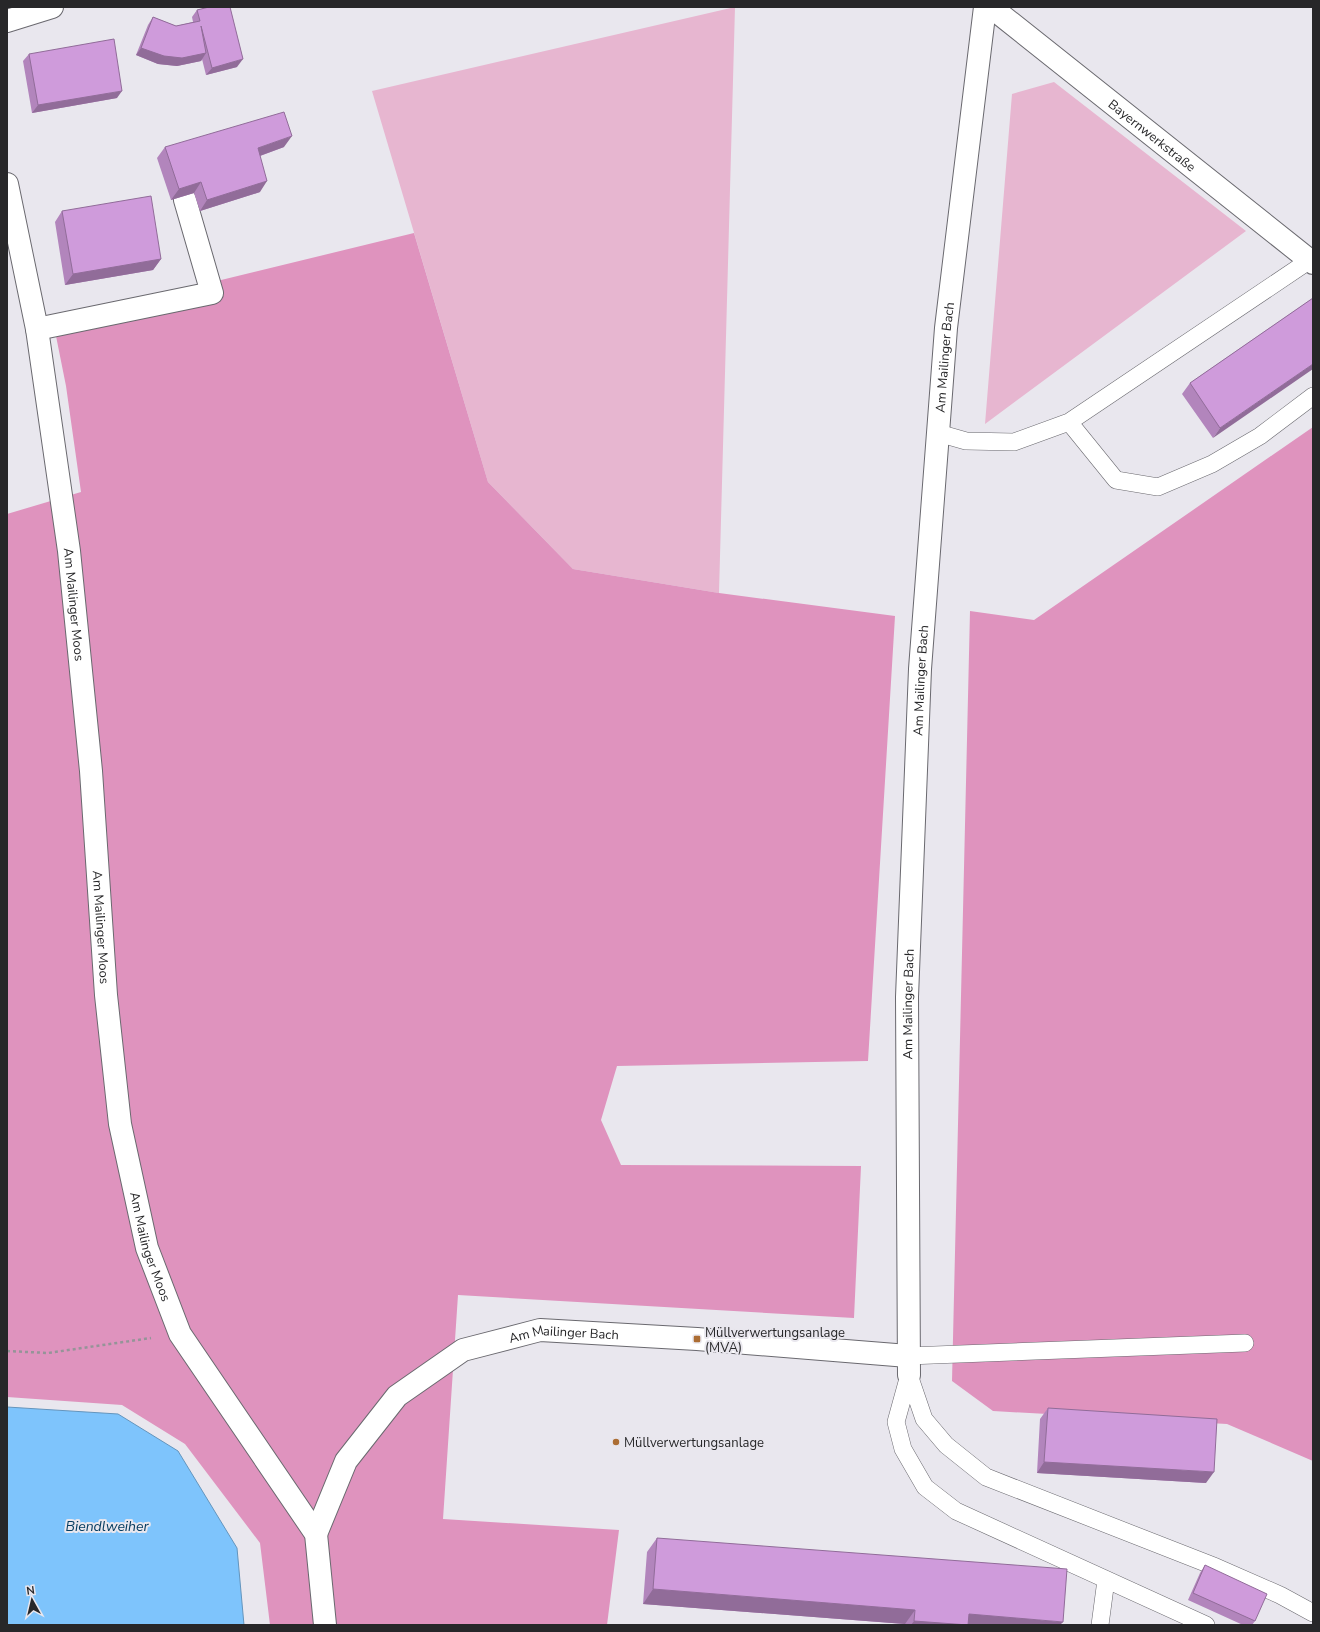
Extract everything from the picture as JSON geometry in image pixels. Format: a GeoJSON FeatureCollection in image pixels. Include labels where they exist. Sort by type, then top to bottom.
{"type":"FeatureCollection","features":[{"type":"Feature","properties":{"kind":"street"},"geometry":{"type":"LineString","coordinates":[[7,21],[52,7]]}},
{"type":"Feature","properties":{"kind":"street","name":"Am Mailinger Bach"},"geometry":{"type":"LineString","coordinates":[[316,1534],[346,1461],[397,1396],[463,1350],[540,1330],[697,1339],[908,1365],[907,997],[920,668],[946,328],[985,7]]}},
{"type":"Feature","properties":{"kind":"street","name":"Bayernwerkstraße"},"geometry":{"type":"LineString","coordinates":[[991,7],[1311,262]]}},
{"type":"Feature","properties":{"kind":"street","name":"Am Mailinger Moos"},"geometry":{"type":"LineString","coordinates":[[7,184],[37,329],[72,582],[91,771],[106,995],[120,1124],[147,1248],[180,1334],[316,1534],[325,1625]]}},
{"type":"Feature","properties":{"kind":"street"},"geometry":{"type":"LineString","coordinates":[[37,329],[212,293],[185,200]]}},
{"type":"Feature","properties":{"kind":"lane"},"geometry":{"type":"LineString","coordinates":[[938,433],[966,441],[1014,442],[1069,422],[1311,262]]}},
{"type":"Feature","properties":{"kind":"lane"},"geometry":{"type":"LineString","coordinates":[[1069,422],[1116,480],[1158,487],[1212,464],[1253,440],[1313,396]]}},
{"type":"Feature","properties":{"kind":"lane"},"geometry":{"type":"LineString","coordinates":[[908,1365],[1246,1343]]}},
{"type":"Feature","properties":{"kind":"lane"},"geometry":{"type":"LineString","coordinates":[[908,1365],[896,1422],[903,1449],[925,1487],[956,1512],[1206,1625]]}},
{"type":"Feature","properties":{"kind":"lane"},"geometry":{"type":"LineString","coordinates":[[908,1365],[924,1418],[946,1446],[986,1477],[1216,1568],[1280,1595],[1313,1613]]}},
{"type":"Feature","properties":{"kind":"lane"},"geometry":{"type":"LineString","coordinates":[[1100,1625],[1106,1580]]}},
{"type":"Feature","properties":{"kind":"path"},"geometry":{"type":"LineString","coordinates":[[7,1351],[48,1353],[180,1334]]}},
{"type":"Feature","properties":{"kind":"shaded area"},"geometry":{"type":"Polygon","coordinates":[[[735,7],[719,593],[573,569],[488,482],[372,91],[735,7]]]}},
{"type":"Feature","properties":{"kind":"shaded area"},"geometry":{"type":"Polygon","coordinates":[[[1054,82],[1246,231],[985,424],[1012,94],[1054,82]]]}},
{"type":"Feature","properties":{"kind":"shaded area"},"geometry":{"type":"Polygon","coordinates":[[[414,233],[488,482],[573,569],[719,593],[895,616],[868,1061],[617,1066],[601,1120],[621,1165],[861,1166],[854,1318],[458,1295],[443,1519],[619,1530],[607,1625],[270,1625],[260,1543],[185,1444],[122,1405],[7,1397],[7,514],[81,492],[66,386],[53,321],[414,233]]]}},
{"type":"Feature","properties":{"kind":"shaded area"},"geometry":{"type":"Polygon","coordinates":[[[1313,427],[1313,1461],[1227,1424],[993,1411],[952,1381],[970,611],[1034,620],[1313,427]]]}},
{"type":"Feature","properties":{"kind":"water","name":"Biendlweiher"},"geometry":{"type":"Polygon","coordinates":[[[7,1407],[118,1414],[178,1451],[237,1548],[244,1625],[7,1625],[7,1407]]]}},
{"type":"Feature","properties":{"kind":"building"},"geometry":{"type":"Polygon","coordinates":[[[209,7],[230,7],[243,59],[212,68],[201,26],[206,53],[182,58],[164,56],[141,48],[153,17],[176,26],[200,21],[197,10],[209,7]]]}},
{"type":"Feature","properties":{"kind":"building"},"geometry":{"type":"Polygon","coordinates":[[[114,39],[122,91],[38,105],[29,54],[114,39]]]}},
{"type":"Feature","properties":{"kind":"building"},"geometry":{"type":"Polygon","coordinates":[[[284,112],[292,136],[258,148],[267,181],[207,200],[201,182],[179,189],[165,147],[284,112]]]}},
{"type":"Feature","properties":{"kind":"building"},"geometry":{"type":"Polygon","coordinates":[[[151,196],[161,259],[73,274],[62,211],[151,196]]]}},
{"type":"Feature","properties":{"kind":"building"},"geometry":{"type":"Polygon","coordinates":[[[1313,298],[1313,364],[1220,428],[1190,383],[1313,298]]]}},
{"type":"Feature","properties":{"kind":"building"},"geometry":{"type":"Polygon","coordinates":[[[1048,1408],[1217,1419],[1214,1472],[1044,1462],[1048,1408]]]}},
{"type":"Feature","properties":{"kind":"building"},"geometry":{"type":"Polygon","coordinates":[[[657,1538],[1067,1569],[1063,1622],[969,1614],[968,1625],[914,1621],[915,1610],[653,1589],[657,1538]]]}},
{"type":"Feature","properties":{"kind":"building"},"geometry":{"type":"Polygon","coordinates":[[[1205,1565],[1267,1594],[1255,1621],[1193,1593],[1205,1565]]]}},
{"type":"Feature","properties":{"kind":"place","name":"Müllverwertungsanlage (MVA)"},"geometry":{"type":"Point","coordinates":[697,1339]}},
{"type":"Feature","properties":{"kind":"place","name":"Müllverwertungsanlage"},"geometry":{"type":"Point","coordinates":[616,1442]}}]}
